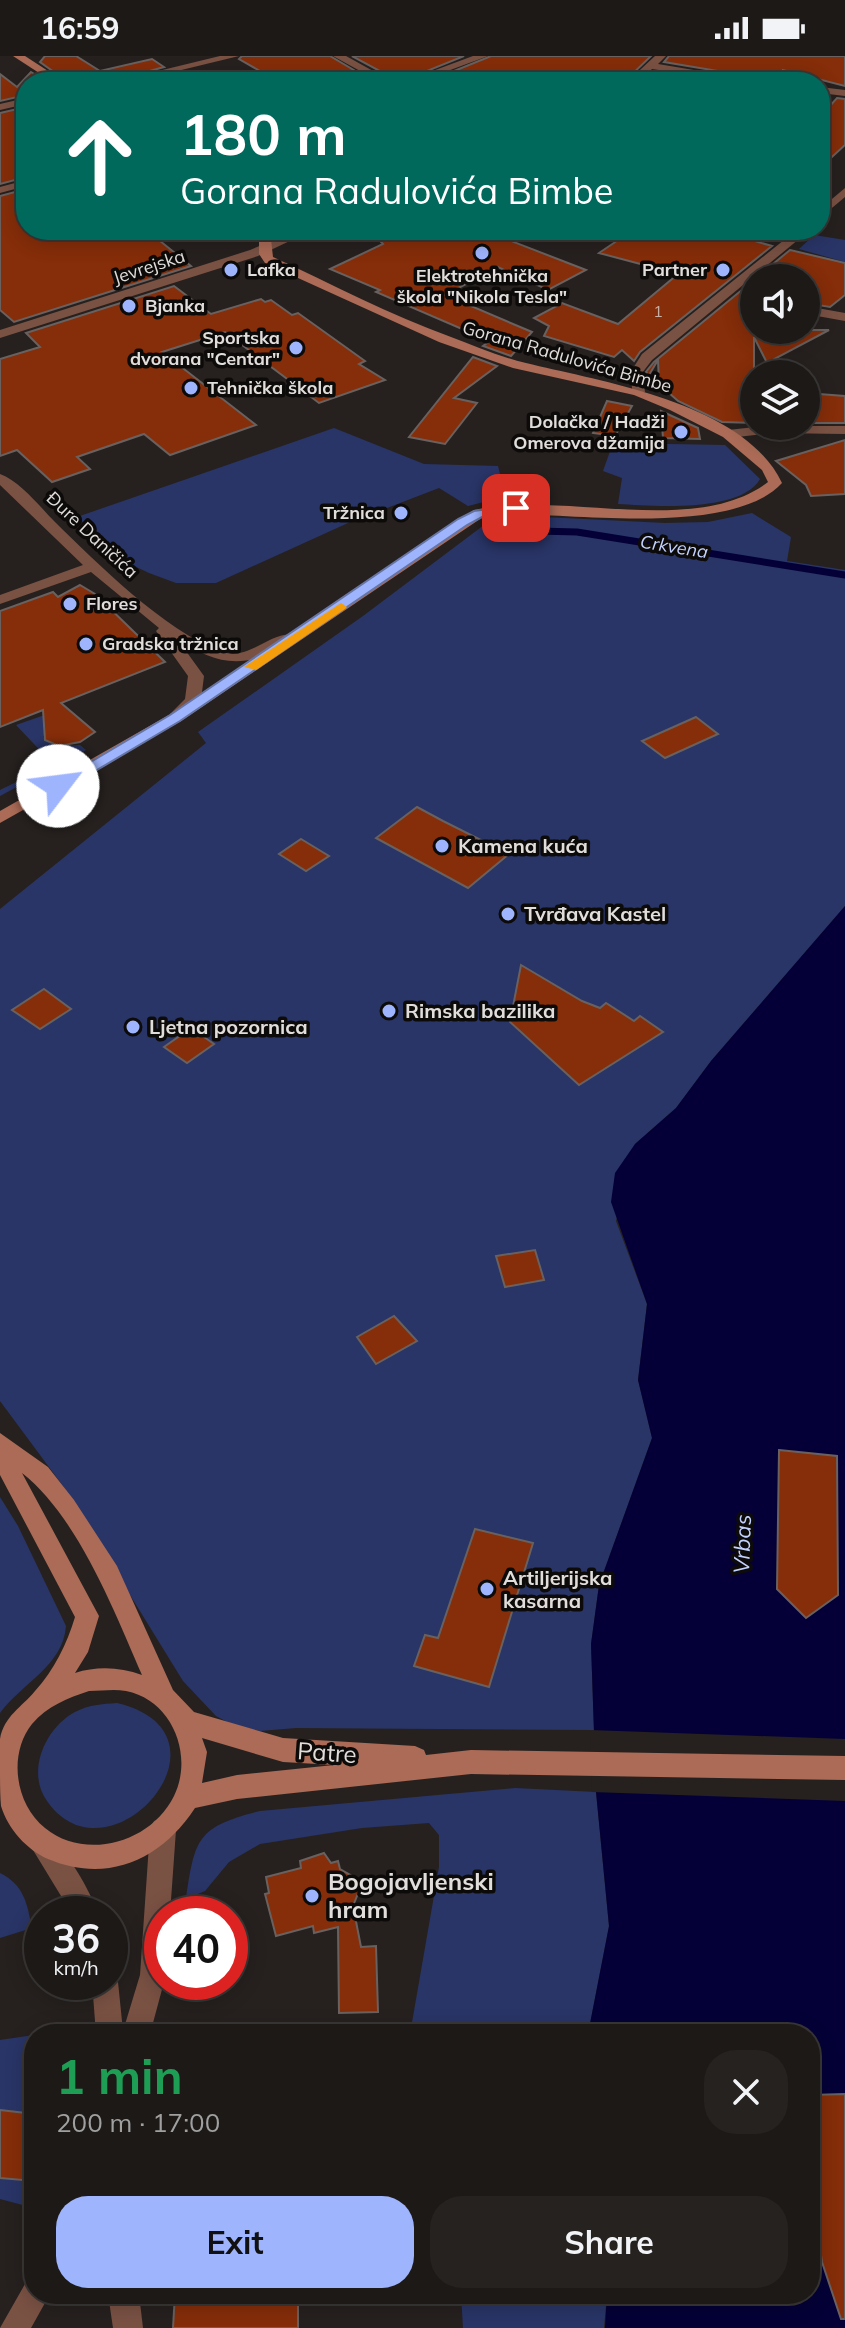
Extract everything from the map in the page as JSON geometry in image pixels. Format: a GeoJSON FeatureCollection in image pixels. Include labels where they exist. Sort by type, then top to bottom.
{"type":"FeatureCollection","features":[{"type":"Feature","properties":{"kind":"street"},"geometry":{"type":"LineString","coordinates":[[18,56],[44,72]]}},
{"type":"Feature","properties":{"kind":"street"},"geometry":{"type":"LineString","coordinates":[[163,72],[234,56]]}},
{"type":"Feature","properties":{"kind":"street"},"geometry":{"type":"LineString","coordinates":[[338,56],[369,72]]}},
{"type":"Feature","properties":{"kind":"street"},"geometry":{"type":"LineString","coordinates":[[437,72],[483,56]]}},
{"type":"Feature","properties":{"kind":"street"},"geometry":{"type":"LineString","coordinates":[[644,72],[661,56]]}},
{"type":"Feature","properties":{"kind":"street"},"geometry":{"type":"LineString","coordinates":[[652,66],[693,72]]}},
{"type":"Feature","properties":{"kind":"street"},"geometry":{"type":"LineString","coordinates":[[830,205],[845,191]]}},
{"type":"Feature","properties":{"kind":"street"},"geometry":{"type":"LineString","coordinates":[[265,240],[266,248]]}},
{"type":"Feature","properties":{"kind":"street","name":"Jevrejska"},"geometry":{"type":"LineString","coordinates":[[0,334],[284,240]]}},
{"type":"Feature","properties":{"kind":"street"},"geometry":{"type":"LineString","coordinates":[[769,264],[792,240]]}},
{"type":"Feature","properties":{"kind":"street","name":"Gorana Radulovića Bimbe"},"geometry":{"type":"LineString","coordinates":[[266,248],[265,254],[269,260],[416,330],[518,365],[638,392],[694,415],[728,434],[768,468],[775,483],[766,494],[736,506],[676,513],[516,508],[479,513],[300,634]]}},
{"type":"Feature","properties":{"kind":"street"},"geometry":{"type":"LineString","coordinates":[[638,392],[636,373],[647,357],[740,292]]}},
{"type":"Feature","properties":{"kind":"street"},"geometry":{"type":"LineString","coordinates":[[820,313],[845,317]]}},
{"type":"Feature","properties":{"kind":"street"},"geometry":{"type":"LineString","coordinates":[[728,434],[773,429],[845,430]]}},
{"type":"Feature","properties":{"kind":"street","name":"Đure Daničića"},"geometry":{"type":"LineString","coordinates":[[0,478],[37,510],[44,522],[157,621],[217,656],[248,657],[300,634]]}},
{"type":"Feature","properties":{"kind":"street"},"geometry":{"type":"LineString","coordinates":[[0,600],[93,566]]}},
{"type":"Feature","properties":{"kind":"street","name":"Đure Daničića"},"geometry":{"type":"LineString","coordinates":[[157,621],[196,676],[193,700],[175,718]]}},
{"type":"Feature","properties":{"kind":"street"},"geometry":{"type":"LineString","coordinates":[[0,818],[175,718],[300,634]]}},
{"type":"Feature","properties":{"kind":"street"},"geometry":{"type":"LineString","coordinates":[[0,1442],[40,1474],[66,1507],[109,1573],[162,1693],[188,1722],[196,1755],[194,1779],[187,1798],[163,1830],[148,1841],[115,1856],[79,1859],[46,1850],[8,1825],[3,1795],[3,1753],[30,1710],[60,1678],[76,1652],[87,1616],[0,1453]]}},
{"type":"Feature","properties":{"kind":"street"},"geometry":{"type":"LineString","coordinates":[[30,1710],[60,1688],[95,1678],[130,1679],[162,1693]]}},
{"type":"Feature","properties":{"kind":"street","name":"Patre"},"geometry":{"type":"LineString","coordinates":[[188,1722],[283,1750],[471,1762]]}},
{"type":"Feature","properties":{"kind":"street","name":"Patre"},"geometry":{"type":"LineString","coordinates":[[187,1798],[237,1787],[471,1762],[519,1760],[845,1768]]}},
{"type":"Feature","properties":{"kind":"street"},"geometry":{"type":"LineString","coordinates":[[139,2024],[153,1975],[163,1830]]}},
{"type":"Feature","properties":{"kind":"street"},"geometry":{"type":"LineString","coordinates":[[46,1850],[77,1896]]}},
{"type":"Feature","properties":{"kind":"street"},"geometry":{"type":"LineString","coordinates":[[107,2000],[109,2024]]}},
{"type":"Feature","properties":{"kind":"street"},"geometry":{"type":"LineString","coordinates":[[14,2328],[29,2304]]}},
{"type":"Feature","properties":{"kind":"street"},"geometry":{"type":"LineString","coordinates":[[126,2304],[128,2328]]}},
{"type":"Feature","properties":{"kind":"shaded area"},"geometry":{"type":"Polygon","coordinates":[[[830,238],[845,240],[845,262],[799,249],[809,240],[830,240],[830,238]]]}},
{"type":"Feature","properties":{"kind":"shaded area"},"geometry":{"type":"Polygon","coordinates":[[[334,428],[424,464],[498,466],[501,478],[490,492],[492,500],[468,506],[439,488],[348,523],[216,583],[176,583],[149,573],[126,562],[77,517],[334,428]]]}},
{"type":"Feature","properties":{"kind":"shaded area"},"geometry":{"type":"Polygon","coordinates":[[[613,443],[725,445],[760,479],[750,490],[735,498],[716,502],[673,506],[618,504],[622,478],[603,471],[613,443]]]}},
{"type":"Feature","properties":{"kind":"shaded area"},"geometry":{"type":"Polygon","coordinates":[[[752,513],[791,537],[787,561],[845,570],[845,906],[711,1061],[676,1108],[635,1144],[616,1221],[647,1304],[638,1380],[652,1438],[599,1585],[591,1644],[594,1730],[296,1728],[260,1731],[231,1724],[216,1716],[183,1681],[63,1486],[0,1401],[0,909],[206,743],[198,732],[363,616],[488,522],[543,517],[708,522],[752,513]]]}},
{"type":"Feature","properties":{"kind":"shaded area"},"geometry":{"type":"Polygon","coordinates":[[[59,710],[43,737],[55,746],[80,745],[86,750],[0,796],[0,790],[53,764],[16,725],[59,710]]]}},
{"type":"Feature","properties":{"kind":"shaded area"},"geometry":{"type":"Polygon","coordinates":[[[0,1497],[18,1526],[66,1626],[58,1652],[50,1663],[0,1713],[0,1497]]]}},
{"type":"Feature","properties":{"kind":"shaded area"},"geometry":{"type":"Polygon","coordinates":[[[117,1703],[154,1720],[169,1744],[168,1771],[154,1797],[130,1817],[102,1828],[73,1824],[47,1801],[41,1790],[38,1777],[42,1752],[47,1740],[64,1719],[90,1706],[117,1703]]]}},
{"type":"Feature","properties":{"kind":"shaded area"},"geometry":{"type":"Polygon","coordinates":[[[515,1788],[596,1792],[609,1926],[590,2024],[412,2024],[439,1867],[439,1835],[429,1823],[362,1828],[260,1844],[229,1862],[205,1891],[186,1896],[192,1862],[203,1838],[223,1823],[260,1811],[515,1788]]]}},
{"type":"Feature","properties":{"kind":"shaded area"},"geometry":{"type":"Polygon","coordinates":[[[0,1873],[14,1883],[24,1899],[24,1930],[0,1938],[0,1873]]]}},
{"type":"Feature","properties":{"kind":"shaded area"},"geometry":{"type":"Polygon","coordinates":[[[24,2036],[24,2205],[0,2199],[0,2040],[24,2036]]]}},
{"type":"Feature","properties":{"kind":"shaded area"},"geometry":{"type":"Polygon","coordinates":[[[462,2304],[606,2304],[604,2328],[463,2328],[462,2304]]]}},
{"type":"Feature","properties":{"kind":"water","name":"Vrbas"},"geometry":{"type":"Polygon","coordinates":[[[845,906],[845,2328],[605,2328],[606,2304],[820,2304],[820,2024],[590,2024],[609,1926],[596,1792],[591,1644],[599,1585],[652,1438],[638,1380],[647,1304],[611,1202],[615,1173],[635,1144],[676,1108],[711,1061],[845,906]]]}},
{"type":"Feature","properties":{"kind":"pier"},"geometry":{"type":"Polygon","coordinates":[[[590,1730],[845,1739],[845,1801],[592,1792],[590,1730]]]}},
{"type":"Feature","properties":{"kind":"building"},"geometry":{"type":"Polygon","coordinates":[[[45,56],[76,56],[100,71],[152,59],[164,67],[146,72],[54,72],[40,62],[45,56]]]}},
{"type":"Feature","properties":{"kind":"building"},"geometry":{"type":"Polygon","coordinates":[[[242,56],[330,56],[357,72],[262,72],[239,59],[242,56]]]}},
{"type":"Feature","properties":{"kind":"building"},"geometry":{"type":"Polygon","coordinates":[[[352,56],[464,56],[425,72],[382,72],[352,56]]]}},
{"type":"Feature","properties":{"kind":"building"},"geometry":{"type":"Polygon","coordinates":[[[491,56],[651,56],[634,72],[452,72],[491,56]]]}},
{"type":"Feature","properties":{"kind":"building"},"geometry":{"type":"Polygon","coordinates":[[[669,56],[845,56],[845,86],[830,82],[830,72],[724,72],[664,62],[669,56]]]}},
{"type":"Feature","properties":{"kind":"building"},"geometry":{"type":"Polygon","coordinates":[[[0,74],[16,86],[16,97],[0,101],[0,74]]]}},
{"type":"Feature","properties":{"kind":"building"},"geometry":{"type":"Polygon","coordinates":[[[837,98],[845,99],[845,145],[830,159],[830,106],[837,98]]]}},
{"type":"Feature","properties":{"kind":"building"},"geometry":{"type":"Polygon","coordinates":[[[16,109],[16,180],[0,184],[0,113],[16,109]]]}},
{"type":"Feature","properties":{"kind":"building"},"geometry":{"type":"Polygon","coordinates":[[[16,192],[16,240],[159,240],[191,266],[14,322],[0,310],[0,196],[16,192]]]}},
{"type":"Feature","properties":{"kind":"building"},"geometry":{"type":"Polygon","coordinates":[[[379,240],[509,240],[586,270],[548,290],[498,267],[445,295],[532,332],[511,356],[483,346],[490,341],[330,269],[383,244],[379,240]]]}},
{"type":"Feature","properties":{"kind":"building"},"geometry":{"type":"Polygon","coordinates":[[[618,240],[751,240],[772,246],[750,264],[740,264],[740,272],[640,352],[634,361],[622,350],[614,357],[544,336],[549,326],[534,318],[562,303],[618,324],[678,274],[599,253],[618,240]]]}},
{"type":"Feature","properties":{"kind":"building"},"geometry":{"type":"Polygon","coordinates":[[[790,250],[845,263],[845,295],[830,307],[820,305],[820,264],[773,264],[790,250]]]}},
{"type":"Feature","properties":{"kind":"building","name":"Tehnička škola"},"geometry":{"type":"Polygon","coordinates":[[[174,286],[211,314],[261,299],[265,302],[271,300],[292,315],[298,313],[365,361],[359,364],[385,380],[319,403],[225,332],[162,352],[256,425],[170,455],[144,434],[77,457],[90,469],[52,482],[17,450],[0,456],[0,359],[40,347],[26,333],[174,286]]]}},
{"type":"Feature","properties":{"kind":"building"},"geometry":{"type":"Polygon","coordinates":[[[740,291],[740,344],[754,344],[754,360],[740,360],[740,423],[722,422],[678,401],[659,384],[658,360],[649,375],[646,372],[654,362],[740,291]]]}},
{"type":"Feature","properties":{"kind":"building"},"geometry":{"type":"Polygon","coordinates":[[[758,344],[803,344],[773,360],[766,360],[758,344]]]}},
{"type":"Feature","properties":{"kind":"building"},"geometry":{"type":"Polygon","coordinates":[[[473,357],[497,366],[454,398],[477,403],[445,444],[409,437],[473,357]]]}},
{"type":"Feature","properties":{"kind":"building"},"geometry":{"type":"Polygon","coordinates":[[[820,394],[845,396],[845,423],[820,423],[820,394]]]}},
{"type":"Feature","properties":{"kind":"building"},"geometry":{"type":"Polygon","coordinates":[[[607,401],[632,406],[615,436],[593,433],[607,401]]]}},
{"type":"Feature","properties":{"kind":"building","name":"Dolačka / Hadži Omerova džamija"},"geometry":{"type":"Polygon","coordinates":[[[661,411],[698,428],[700,439],[663,438],[661,411]]]}},
{"type":"Feature","properties":{"kind":"building"},"geometry":{"type":"Polygon","coordinates":[[[845,440],[845,494],[811,496],[806,485],[776,461],[845,440]]]}},
{"type":"Feature","properties":{"kind":"building","name":"Gradska tržnica"},"geometry":{"type":"Polygon","coordinates":[[[80,585],[95,594],[165,662],[61,703],[95,732],[80,742],[59,746],[45,740],[43,710],[0,727],[0,611],[53,592],[58,597],[80,585]]]}},
{"type":"Feature","properties":{"kind":"building"},"geometry":{"type":"Polygon","coordinates":[[[696,717],[718,734],[665,758],[642,741],[696,717]]]}},
{"type":"Feature","properties":{"kind":"building","name":"Kamena kuća"},"geometry":{"type":"Polygon","coordinates":[[[417,807],[509,854],[468,888],[376,838],[417,807]]]}},
{"type":"Feature","properties":{"kind":"building"},"geometry":{"type":"Polygon","coordinates":[[[301,839],[329,856],[306,871],[279,854],[301,839]]]}},
{"type":"Feature","properties":{"kind":"building"},"geometry":{"type":"Polygon","coordinates":[[[521,965],[582,1001],[600,1008],[606,1003],[634,1021],[640,1016],[663,1032],[579,1085],[510,1022],[521,965]]]}},
{"type":"Feature","properties":{"kind":"building"},"geometry":{"type":"Polygon","coordinates":[[[44,989],[71,1009],[40,1029],[12,1010],[44,989]]]}},
{"type":"Feature","properties":{"kind":"building"},"geometry":{"type":"Polygon","coordinates":[[[191,1028],[214,1044],[187,1063],[164,1047],[191,1028]]]}},
{"type":"Feature","properties":{"kind":"building"},"geometry":{"type":"Polygon","coordinates":[[[535,1250],[544,1280],[505,1287],[496,1256],[535,1250]]]}},
{"type":"Feature","properties":{"kind":"building"},"geometry":{"type":"Polygon","coordinates":[[[394,1316],[417,1341],[376,1364],[357,1337],[394,1316]]]}},
{"type":"Feature","properties":{"kind":"building"},"geometry":{"type":"Polygon","coordinates":[[[779,1450],[837,1456],[838,1595],[806,1618],[777,1589],[779,1450]]]}},
{"type":"Feature","properties":{"kind":"building","name":"Artiljerijska kasarna"},"geometry":{"type":"Polygon","coordinates":[[[475,1529],[533,1543],[489,1687],[414,1666],[425,1635],[438,1638],[475,1529]]]}},
{"type":"Feature","properties":{"kind":"building","name":"Bogojavljenski hram"},"geometry":{"type":"Polygon","coordinates":[[[324,1853],[331,1863],[338,1861],[340,1869],[359,1880],[361,1886],[353,1906],[361,1947],[376,1946],[378,2012],[339,2013],[338,1927],[314,1933],[313,1926],[276,1936],[265,1894],[269,1893],[266,1877],[301,1868],[300,1861],[324,1853]]]}},
{"type":"Feature","properties":{"kind":"building"},"geometry":{"type":"Polygon","coordinates":[[[845,2094],[845,2319],[841,2319],[820,2248],[820,2095],[845,2094]]]}},
{"type":"Feature","properties":{"kind":"building"},"geometry":{"type":"Polygon","coordinates":[[[0,2110],[24,2113],[24,2180],[0,2178],[0,2110]]]}},
{"type":"Feature","properties":{"kind":"building"},"geometry":{"type":"Polygon","coordinates":[[[174,2304],[298,2304],[298,2328],[173,2328],[174,2304]]]}},
{"type":"Feature","properties":{"kind":"waterway","name":"Crkvena"},"geometry":{"type":"LineString","coordinates":[[502,530],[577,532],[845,575]]}},
{"type":"Feature","properties":{"kind":"slow traffic"},"geometry":{"type":"LineString","coordinates":[[251,667],[341,607]]}},
{"type":"Feature","properties":{"kind":"place","name":"Elektrotehnička škola \"Nikola Tesla\""},"geometry":{"type":"Point","coordinates":[482,253]}},
{"type":"Feature","properties":{"kind":"place","name":"Lafka"},"geometry":{"type":"Point","coordinates":[231,270]}},
{"type":"Feature","properties":{"kind":"place","name":"Partner"},"geometry":{"type":"Point","coordinates":[723,270]}},
{"type":"Feature","properties":{"kind":"place","name":"Bjanka"},"geometry":{"type":"Point","coordinates":[129,306]}},
{"type":"Feature","properties":{"kind":"place","name":"Sportska dvorana \"Centar\""},"geometry":{"type":"Point","coordinates":[296,348]}},
{"type":"Feature","properties":{"kind":"place","name":"Tehnička škola"},"geometry":{"type":"Point","coordinates":[191,388]}},
{"type":"Feature","properties":{"kind":"place","name":"Dolačka / Hadži Omerova džamija"},"geometry":{"type":"Point","coordinates":[681,432]}},
{"type":"Feature","properties":{"kind":"place","name":"Tržnica"},"geometry":{"type":"Point","coordinates":[401,513]}},
{"type":"Feature","properties":{"kind":"place","name":"Flores"},"geometry":{"type":"Point","coordinates":[70,604]}},
{"type":"Feature","properties":{"kind":"place","name":"Gradska tržnica"},"geometry":{"type":"Point","coordinates":[86,644]}},
{"type":"Feature","properties":{"kind":"place","name":"Kamena kuća"},"geometry":{"type":"Point","coordinates":[442,846]}},
{"type":"Feature","properties":{"kind":"place","name":"Tvrđava Kastel"},"geometry":{"type":"Point","coordinates":[508,914]}},
{"type":"Feature","properties":{"kind":"place","name":"Rimska bazilika"},"geometry":{"type":"Point","coordinates":[389,1011]}},
{"type":"Feature","properties":{"kind":"place","name":"Ljetna pozornica"},"geometry":{"type":"Point","coordinates":[133,1027]}},
{"type":"Feature","properties":{"kind":"place","name":"Artiljerijska kasarna"},"geometry":{"type":"Point","coordinates":[487,1589]}},
{"type":"Feature","properties":{"kind":"place","name":"Bogojavljenski hram"},"geometry":{"type":"Point","coordinates":[312,1896]}},
{"type":"Feature","properties":{"kind":"route"},"geometry":{"type":"LineString","coordinates":[[58,786],[175,718],[462,522],[479,513],[516,508]]}}]}
